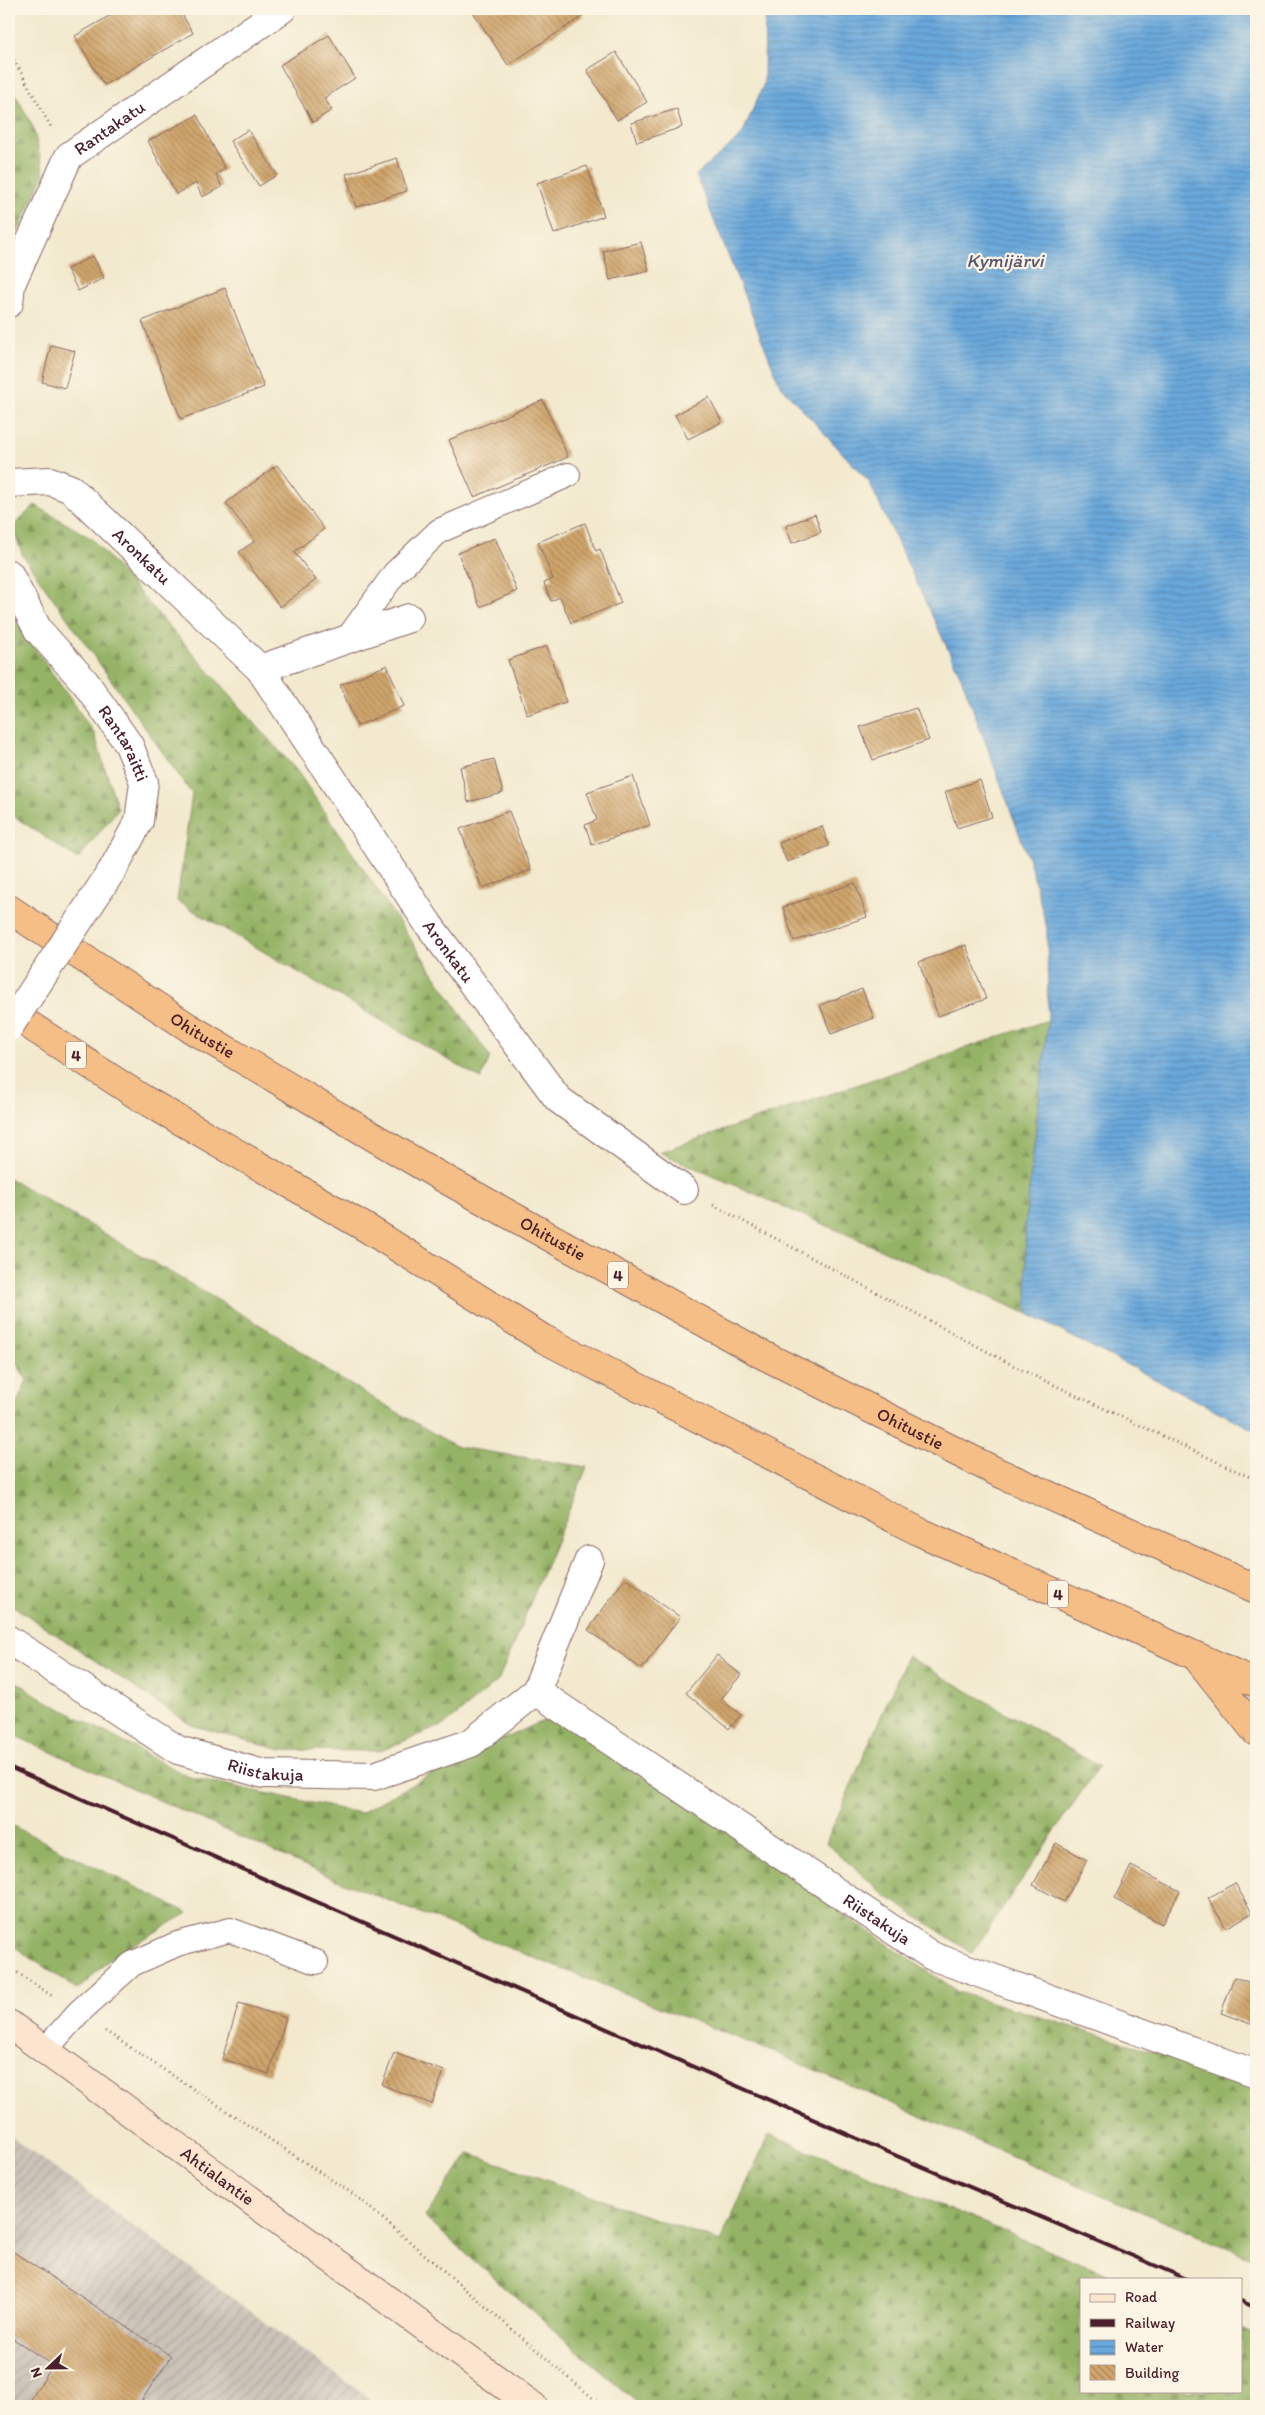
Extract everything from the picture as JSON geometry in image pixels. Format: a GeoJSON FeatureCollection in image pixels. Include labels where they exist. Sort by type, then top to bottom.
{"type":"FeatureCollection","features":[{"type":"Feature","properties":{"kind":"highway","name":"Ohitustie"},"geometry":{"type":"LineString","coordinates":[[9,909],[188,1026],[428,1169],[764,1356],[995,1471],[1256,1589]]}},
{"type":"Feature","properties":{"kind":"highway","name":"4"},"geometry":{"type":"LineString","coordinates":[[9,1012],[142,1099],[368,1229],[542,1338],[920,1532],[1256,1683]]}},
{"type":"Feature","properties":{"kind":"highway"},"geometry":{"type":"LineString","coordinates":[[1196,1656],[1256,1732]]}},
{"type":"Feature","properties":{"kind":"main road","name":"Ahtialantie"},"geometry":{"type":"LineString","coordinates":[[9,2024],[533,2406]]}},
{"type":"Feature","properties":{"kind":"main road","name":"Ahtialantie"},"geometry":{"type":"LineString","coordinates":[[425,2326],[509,2406]]}},
{"type":"Feature","properties":{"kind":"street","name":"Rantakatu"},"geometry":{"type":"LineString","coordinates":[[9,303],[12,284],[69,156],[282,9]]}},
{"type":"Feature","properties":{"kind":"street","name":"Aronkatu"},"geometry":{"type":"LineString","coordinates":[[9,483],[50,480],[72,489],[260,668],[428,925],[558,1100],[684,1190]]}},
{"type":"Feature","properties":{"kind":"street","name":"Rantaraitti"},"geometry":{"type":"LineString","coordinates":[[9,574],[38,630],[85,682],[128,744],[144,782],[139,821],[113,869],[9,1027]]}},
{"type":"Feature","properties":{"kind":"street"},"geometry":{"type":"LineString","coordinates":[[260,668],[409,618]]}},
{"type":"Feature","properties":{"kind":"street","name":"Riistakuja"},"geometry":{"type":"LineString","coordinates":[[9,1640],[178,1750],[264,1774],[374,1776],[471,1743],[536,1691],[589,1560]]}},
{"type":"Feature","properties":{"kind":"street","name":"Riistakuja"},"geometry":{"type":"LineString","coordinates":[[536,1691],[932,1956],[1256,2074]]}},
{"type":"Feature","properties":{"kind":"lane"},"geometry":{"type":"LineString","coordinates":[[348,638],[395,573],[439,531],[568,475]]}},
{"type":"Feature","properties":{"kind":"lane"},"geometry":{"type":"LineString","coordinates":[[45,2050],[78,2013],[132,1964],[177,1944],[230,1930],[316,1962]]}},
{"type":"Feature","properties":{"kind":"path"},"geometry":{"type":"LineString","coordinates":[[9,51],[36,104],[69,156]]}},
{"type":"Feature","properties":{"kind":"path"},"geometry":{"type":"LineString","coordinates":[[684,1190],[1018,1368],[1256,1480]]}},
{"type":"Feature","properties":{"kind":"path"},"geometry":{"type":"LineString","coordinates":[[9,1968],[356,2196],[602,2406]]}},
{"type":"Feature","properties":{"kind":"shaded area"},"geometry":{"type":"Polygon","coordinates":[[[9,2135],[378,2405],[379,2406],[9,2406],[9,2135]]]}},
{"type":"Feature","properties":{"kind":"green space"},"geometry":{"type":"Polygon","coordinates":[[[9,82],[33,127],[44,174],[9,252],[9,82]]]}},
{"type":"Feature","properties":{"kind":"green space"},"geometry":{"type":"Polygon","coordinates":[[[35,505],[92,539],[297,771],[490,1057],[481,1079],[177,901],[192,794],[23,556],[12,527],[35,505]]]}},
{"type":"Feature","properties":{"kind":"green space"},"geometry":{"type":"Polygon","coordinates":[[[9,611],[94,733],[118,809],[78,859],[9,813],[9,611]]]}},
{"type":"Feature","properties":{"kind":"green space"},"geometry":{"type":"Polygon","coordinates":[[[1048,1020],[1025,1226],[1028,1314],[659,1152],[1048,1020]]]}},
{"type":"Feature","properties":{"kind":"green space"},"geometry":{"type":"Polygon","coordinates":[[[9,1178],[279,1336],[332,1374],[457,1447],[587,1467],[498,1681],[446,1724],[380,1751],[281,1750],[191,1725],[9,1603],[9,1421],[27,1380],[9,1352],[9,1178]]]}},
{"type":"Feature","properties":{"kind":"green space"},"geometry":{"type":"Polygon","coordinates":[[[907,1656],[1099,1766],[972,1953],[886,1896],[826,1843],[907,1656]]]}},
{"type":"Feature","properties":{"kind":"green space"},"geometry":{"type":"Polygon","coordinates":[[[9,1677],[43,1699],[189,1777],[360,1813],[453,1762],[558,1714],[958,1992],[1232,2075],[1256,2085],[1256,2260],[1092,2191],[783,2056],[344,1883],[9,1733],[9,1677]]]}},
{"type":"Feature","properties":{"kind":"green space"},"geometry":{"type":"Polygon","coordinates":[[[9,1824],[188,1913],[111,1958],[78,1990],[9,1943],[9,1824]]]}},
{"type":"Feature","properties":{"kind":"green space"},"geometry":{"type":"Polygon","coordinates":[[[769,2134],[1117,2278],[1080,2278],[1080,2392],[1242,2392],[1242,2329],[1256,2336],[1256,2406],[641,2406],[424,2217],[470,2153],[720,2242],[769,2134]]]}},
{"type":"Feature","properties":{"kind":"water","name":"Kymijärvi"},"geometry":{"type":"Polygon","coordinates":[[[765,9],[1256,9],[1256,1431],[1028,1314],[1025,1226],[1048,1020],[1047,928],[1029,860],[961,677],[869,482],[780,385],[696,175],[742,135],[764,83],[765,9]]]}},
{"type":"Feature","properties":{"kind":"building"},"geometry":{"type":"Polygon","coordinates":[[[121,9],[179,9],[193,33],[104,85],[75,36],[121,9]]]}},
{"type":"Feature","properties":{"kind":"building"},"geometry":{"type":"Polygon","coordinates":[[[471,9],[578,9],[583,16],[508,65],[471,9]]]}},
{"type":"Feature","properties":{"kind":"building"},"geometry":{"type":"Polygon","coordinates":[[[329,35],[355,78],[324,98],[332,110],[313,122],[280,65],[329,35]]]}},
{"type":"Feature","properties":{"kind":"building"},"geometry":{"type":"Polygon","coordinates":[[[616,52],[647,102],[617,120],[587,70],[616,52]]]}},
{"type":"Feature","properties":{"kind":"building"},"geometry":{"type":"Polygon","coordinates":[[[677,109],[682,127],[637,142],[631,123],[677,109]]]}},
{"type":"Feature","properties":{"kind":"building"},"geometry":{"type":"Polygon","coordinates":[[[197,115],[225,169],[216,174],[222,187],[202,197],[196,183],[176,194],[148,141],[197,115]]]}},
{"type":"Feature","properties":{"kind":"building"},"geometry":{"type":"Polygon","coordinates":[[[248,130],[277,175],[259,186],[230,141],[248,130]]]}},
{"type":"Feature","properties":{"kind":"building"},"geometry":{"type":"Polygon","coordinates":[[[397,158],[407,191],[356,207],[346,174],[397,158]]]}},
{"type":"Feature","properties":{"kind":"building"},"geometry":{"type":"Polygon","coordinates":[[[587,166],[604,216],[554,234],[537,183],[587,166]]]}},
{"type":"Feature","properties":{"kind":"building"},"geometry":{"type":"Polygon","coordinates":[[[641,242],[649,271],[610,280],[603,251],[641,242]]]}},
{"type":"Feature","properties":{"kind":"building"},"geometry":{"type":"Polygon","coordinates":[[[93,256],[104,278],[78,291],[67,269],[93,256]]]}},
{"type":"Feature","properties":{"kind":"building"},"geometry":{"type":"Polygon","coordinates":[[[225,288],[264,387],[181,419],[142,321],[225,288]]]}},
{"type":"Feature","properties":{"kind":"building"},"geometry":{"type":"Polygon","coordinates":[[[51,345],[75,351],[65,388],[42,382],[51,345]]]}},
{"type":"Feature","properties":{"kind":"building"},"geometry":{"type":"Polygon","coordinates":[[[709,397],[722,422],[688,439],[675,415],[709,397]]]}},
{"type":"Feature","properties":{"kind":"building"},"geometry":{"type":"Polygon","coordinates":[[[543,400],[568,457],[474,497],[449,440],[543,400]]]}},
{"type":"Feature","properties":{"kind":"building"},"geometry":{"type":"Polygon","coordinates":[[[277,465],[324,529],[294,552],[316,580],[280,607],[239,552],[255,541],[226,503],[277,465]]]}},
{"type":"Feature","properties":{"kind":"building"},"geometry":{"type":"Polygon","coordinates":[[[815,514],[821,532],[792,543],[786,526],[815,514]]]}},
{"type":"Feature","properties":{"kind":"building"},"geometry":{"type":"Polygon","coordinates":[[[585,523],[596,551],[600,549],[621,603],[571,623],[560,597],[551,601],[544,583],[553,579],[538,542],[585,523]]]}},
{"type":"Feature","properties":{"kind":"building"},"geometry":{"type":"Polygon","coordinates":[[[495,538],[517,591],[480,607],[458,553],[495,538]]]}},
{"type":"Feature","properties":{"kind":"building"},"geometry":{"type":"Polygon","coordinates":[[[547,646],[566,702],[527,715],[508,660],[547,646]]]}},
{"type":"Feature","properties":{"kind":"building"},"geometry":{"type":"Polygon","coordinates":[[[387,665],[404,706],[357,726],[340,685],[387,665]]]}},
{"type":"Feature","properties":{"kind":"building"},"geometry":{"type":"Polygon","coordinates":[[[916,708],[929,740],[873,760],[860,727],[916,708]]]}},
{"type":"Feature","properties":{"kind":"building"},"geometry":{"type":"Polygon","coordinates":[[[494,759],[503,793],[468,802],[460,767],[494,759]]]}},
{"type":"Feature","properties":{"kind":"building"},"geometry":{"type":"Polygon","coordinates":[[[633,776],[650,825],[592,845],[585,825],[597,820],[587,792],[633,776]]]}},
{"type":"Feature","properties":{"kind":"building"},"geometry":{"type":"Polygon","coordinates":[[[980,780],[992,817],[957,828],[945,792],[980,780]]]}},
{"type":"Feature","properties":{"kind":"building"},"geometry":{"type":"Polygon","coordinates":[[[509,811],[531,870],[482,888],[460,829],[509,811]]]}},
{"type":"Feature","properties":{"kind":"building"},"geometry":{"type":"Polygon","coordinates":[[[822,826],[829,846],[787,862],[779,843],[822,826]]]}},
{"type":"Feature","properties":{"kind":"building"},"geometry":{"type":"Polygon","coordinates":[[[855,883],[867,917],[794,941],[783,907],[855,883]]]}},
{"type":"Feature","properties":{"kind":"building"},"geometry":{"type":"Polygon","coordinates":[[[966,945],[986,999],[938,1016],[919,962],[966,945]]]}},
{"type":"Feature","properties":{"kind":"building"},"geometry":{"type":"Polygon","coordinates":[[[862,989],[874,1018],[831,1034],[820,1005],[862,989]]]}},
{"type":"Feature","properties":{"kind":"building"},"geometry":{"type":"Polygon","coordinates":[[[625,1578],[680,1617],[642,1669],[588,1630],[625,1578]]]}},
{"type":"Feature","properties":{"kind":"building"},"geometry":{"type":"Polygon","coordinates":[[[717,1655],[741,1675],[721,1699],[741,1715],[729,1729],[686,1693],[717,1655]]]}},
{"type":"Feature","properties":{"kind":"building"},"geometry":{"type":"Polygon","coordinates":[[[1056,1843],[1087,1860],[1064,1902],[1033,1885],[1056,1843]]]}},
{"type":"Feature","properties":{"kind":"building"},"geometry":{"type":"Polygon","coordinates":[[[1131,1866],[1180,1891],[1162,1924],[1114,1899],[1131,1866]]]}},
{"type":"Feature","properties":{"kind":"building"},"geometry":{"type":"Polygon","coordinates":[[[1235,1883],[1252,1913],[1226,1928],[1208,1898],[1235,1883]]]}},
{"type":"Feature","properties":{"kind":"building"},"geometry":{"type":"Polygon","coordinates":[[[1234,1977],[1256,1985],[1256,2026],[1221,2013],[1234,1977]]]}},
{"type":"Feature","properties":{"kind":"building"},"geometry":{"type":"Polygon","coordinates":[[[239,2003],[286,2018],[269,2074],[222,2059],[239,2003]]]}},
{"type":"Feature","properties":{"kind":"building"},"geometry":{"type":"Polygon","coordinates":[[[394,2053],[444,2071],[432,2104],[382,2085],[394,2053]]]}},
{"type":"Feature","properties":{"kind":"building"},"geometry":{"type":"Polygon","coordinates":[[[12,2251],[171,2356],[138,2406],[27,2405],[53,2365],[9,2336],[9,2256],[12,2251]]]}},
{"type":"Feature","properties":{"kind":"railway"},"geometry":{"type":"LineString","coordinates":[[9,1767],[913,2163],[1185,2278]]}},
{"type":"Feature","properties":{"kind":"railway"},"geometry":{"type":"LineString","coordinates":[[1242,2301],[1256,2308]]}}]}
